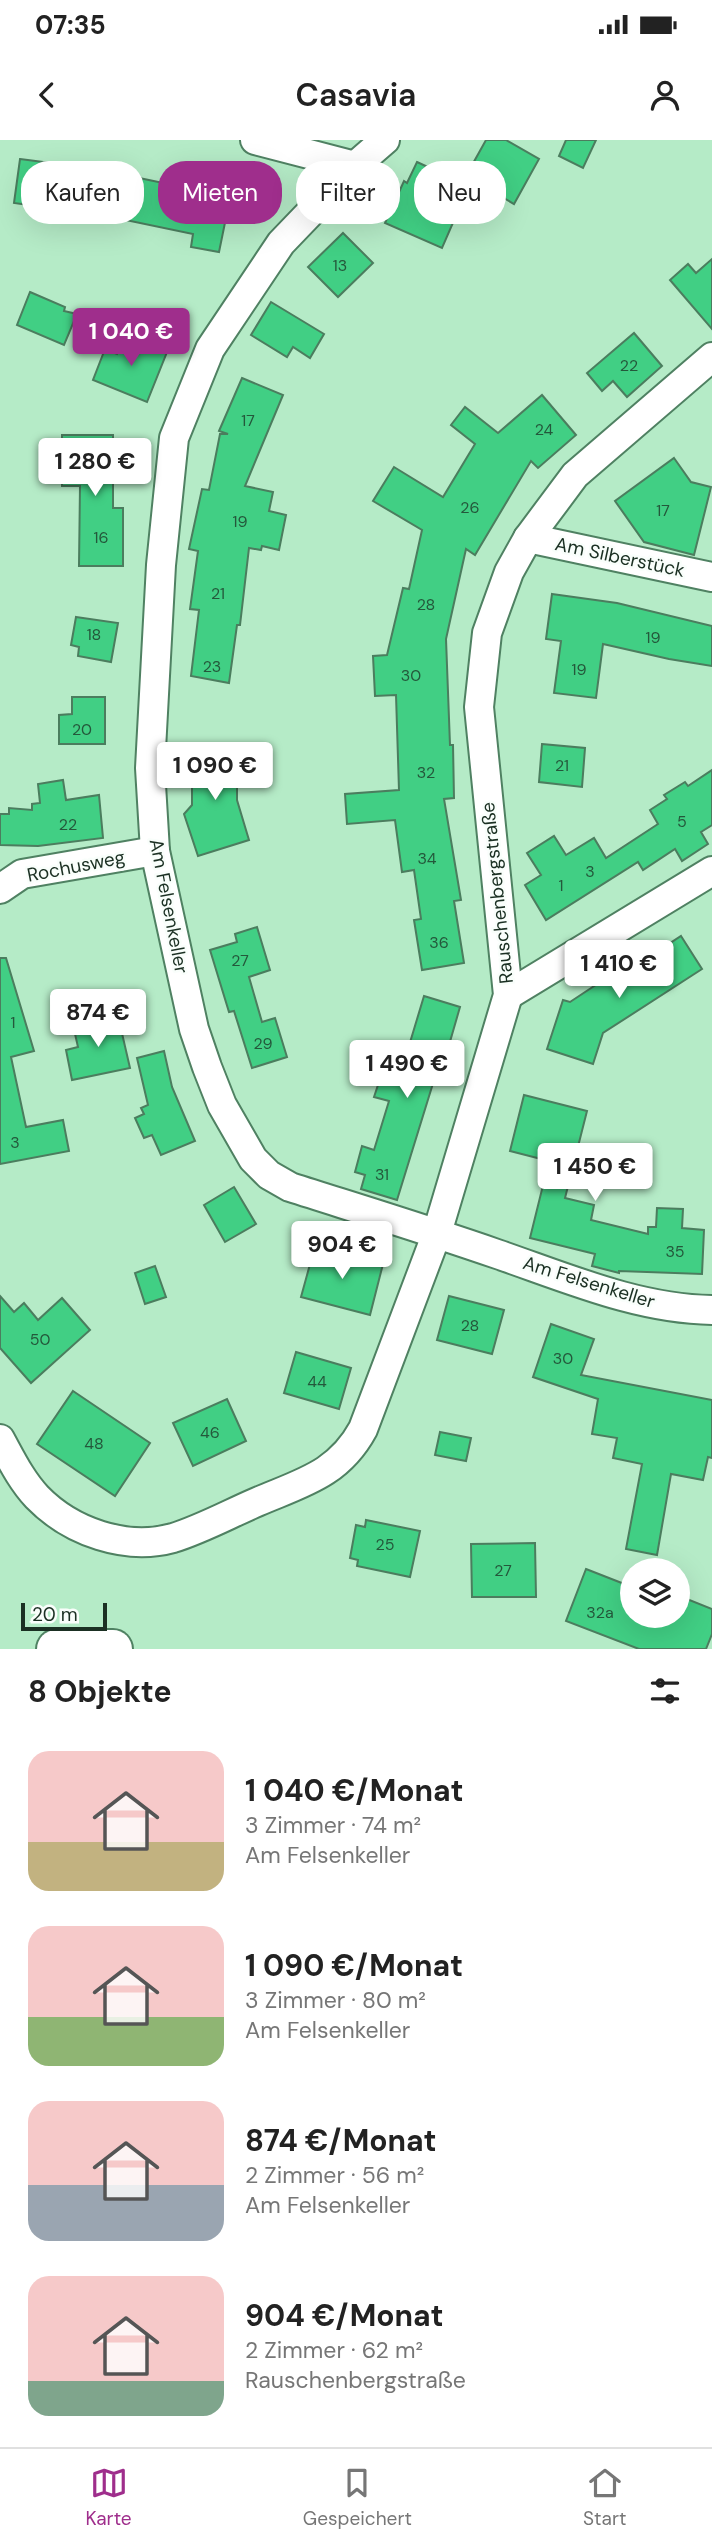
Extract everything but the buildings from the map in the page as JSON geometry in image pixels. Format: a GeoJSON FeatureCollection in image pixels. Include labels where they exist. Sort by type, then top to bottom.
{"type":"FeatureCollection","features":[{"type":"Feature","properties":{"kind":"main road"},"geometry":{"type":"LineString","coordinates":[[57,1649],[113,1649]]}},
{"type":"Feature","properties":{"kind":"street"},"geometry":{"type":"LineString","coordinates":[[256,140],[336,161]]}},
{"type":"Feature","properties":{"kind":"street","name":"Am Felsenkeller"},"geometry":{"type":"LineString","coordinates":[[361,161],[385,140]]}},
{"type":"Feature","properties":{"kind":"street","name":"Am Felsenkeller"},"geometry":{"type":"LineString","coordinates":[[299,224],[281,243],[210,349],[173,438],[162,565],[150,768],[155,851],[194,1029],[222,1105],[253,1159],[269,1175],[290,1187],[437,1233],[618,1295],[685,1309],[712,1310]]}},
{"type":"Feature","properties":{"kind":"street","name":"Rauschenbergstraße"},"geometry":{"type":"LineString","coordinates":[[0,1439],[25,1483],[52,1511],[85,1530],[148,1543],[174,1537],[304,1482],[331,1469],[353,1447],[363,1429],[437,1233],[508,995],[478,707],[487,634],[509,572],[528,538],[575,475],[712,357]]}},
{"type":"Feature","properties":{"kind":"street","name":"Am Silberstück"},"geometry":{"type":"LineString","coordinates":[[528,538],[712,577]]}},
{"type":"Feature","properties":{"kind":"street","name":"Rochusweg"},"geometry":{"type":"LineString","coordinates":[[0,889],[22,874],[155,851]]}},
{"type":"Feature","properties":{"kind":"street"},"geometry":{"type":"LineString","coordinates":[[508,995],[712,871]]}}]}
